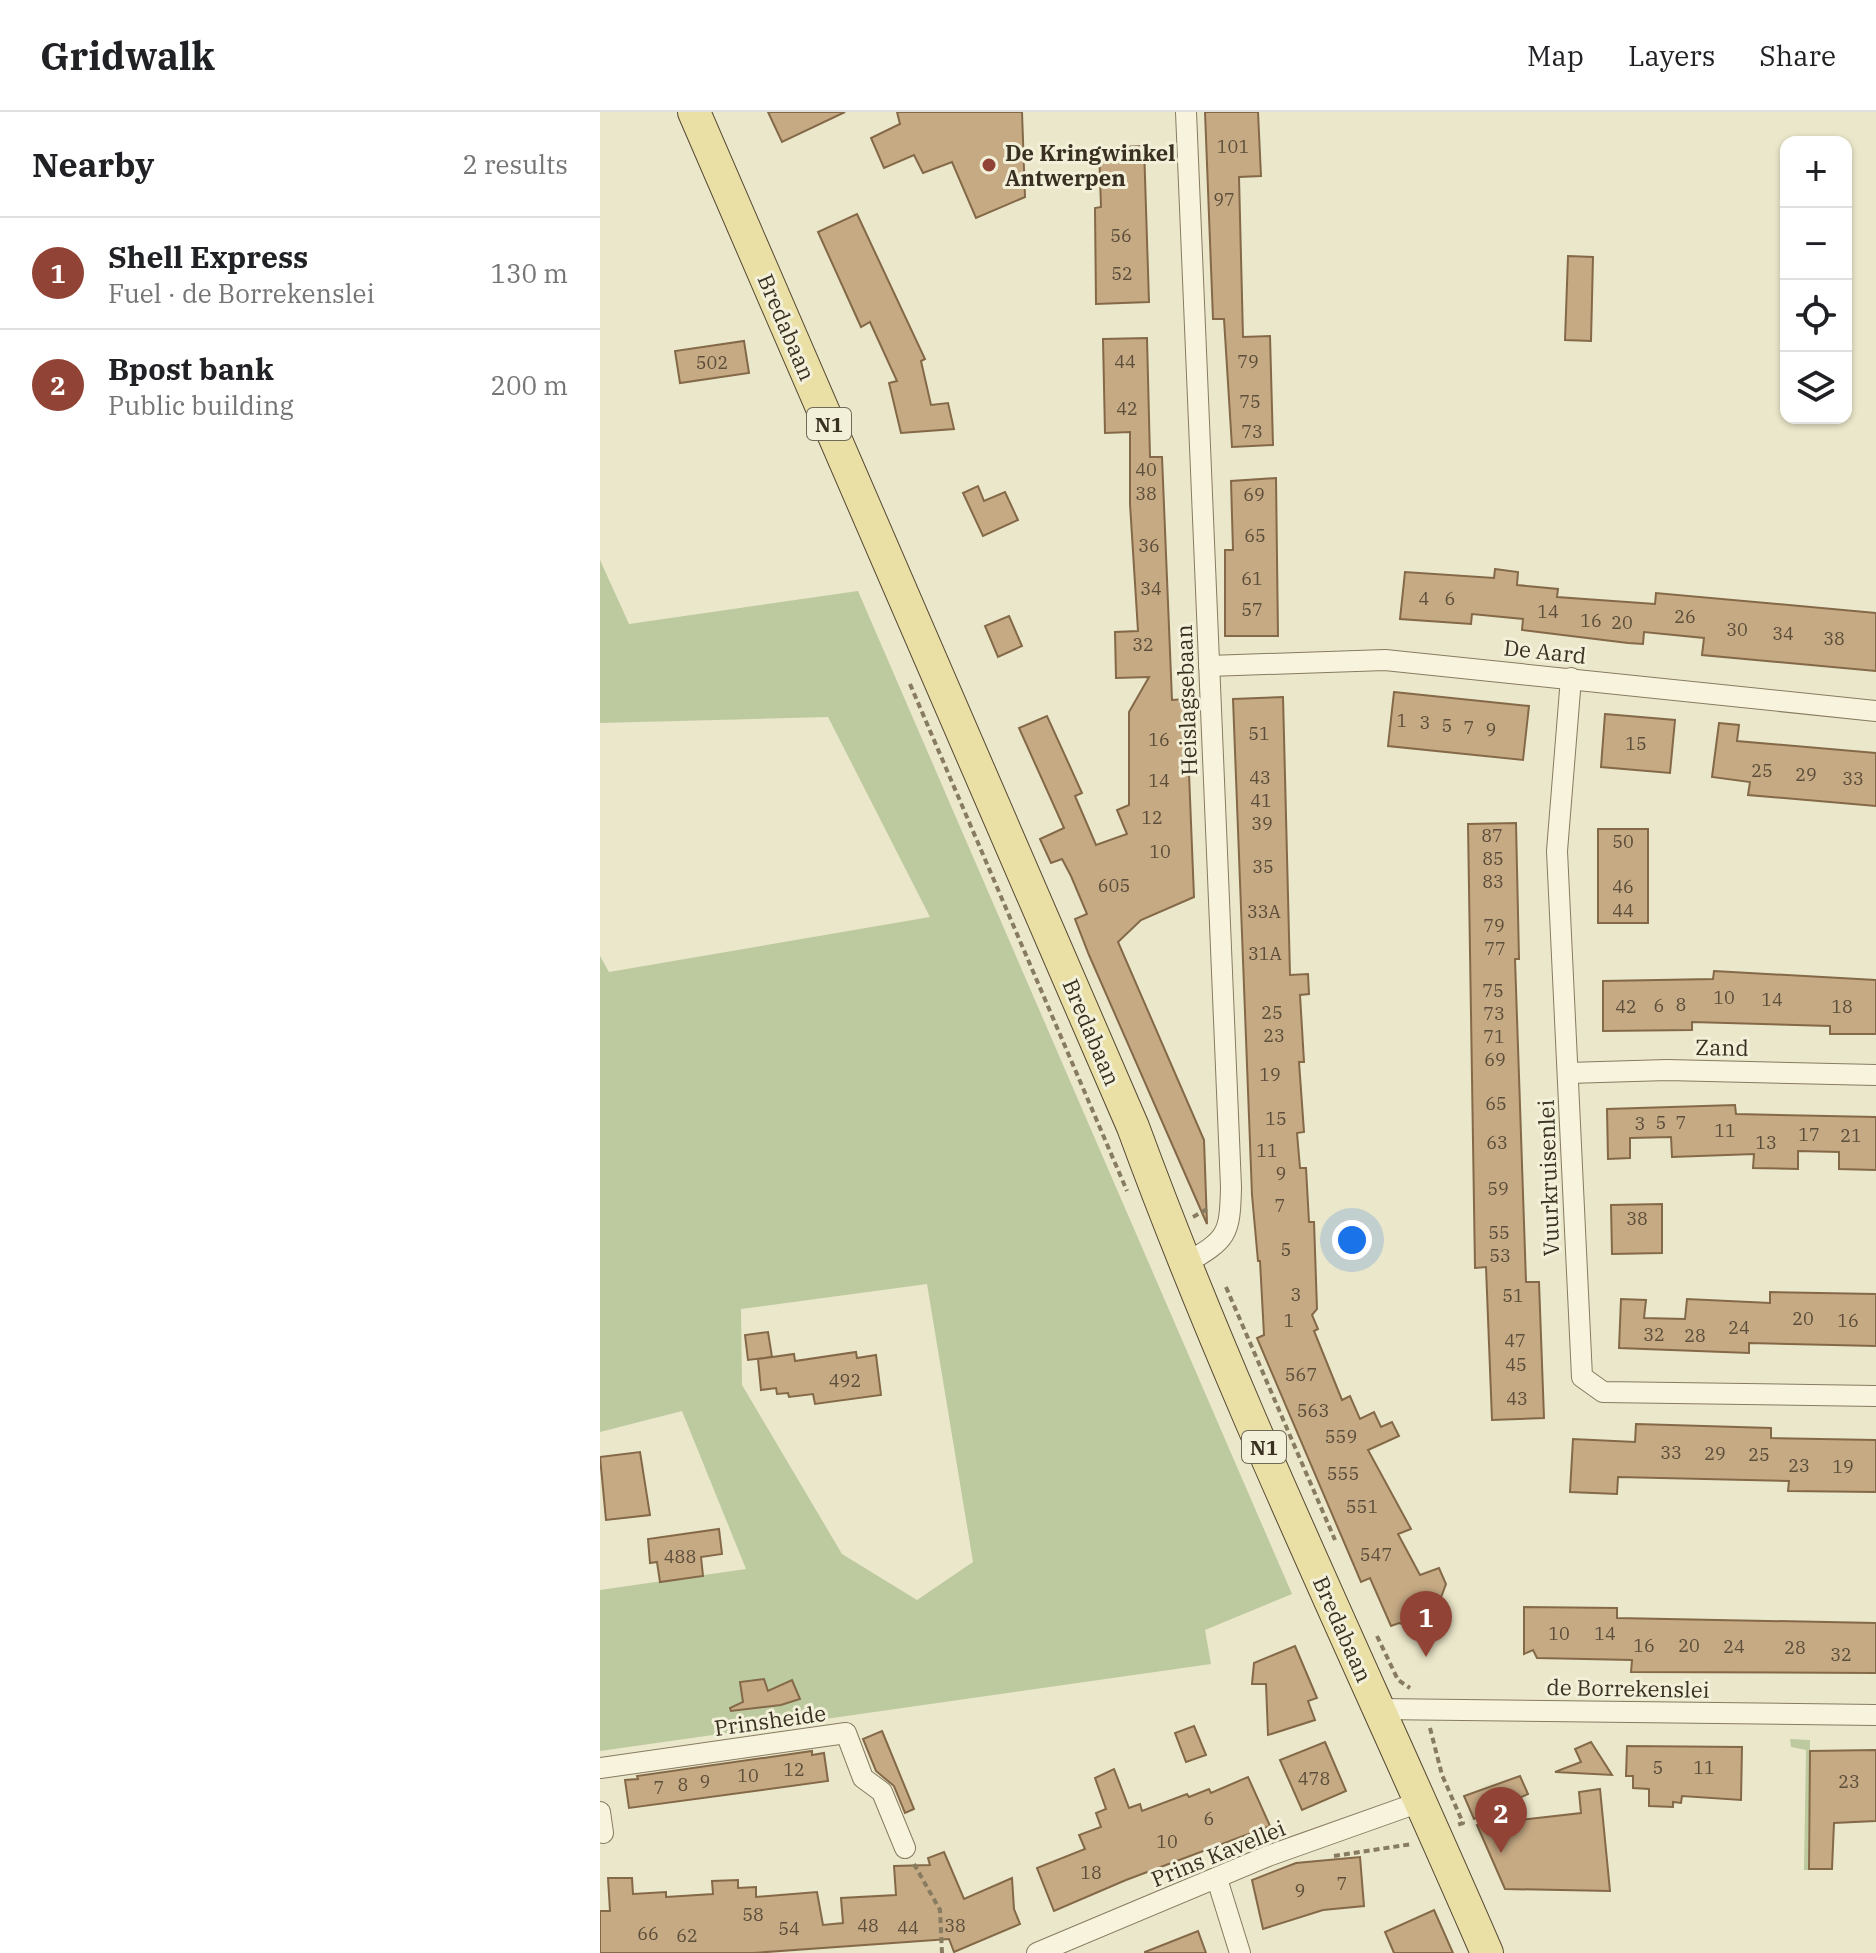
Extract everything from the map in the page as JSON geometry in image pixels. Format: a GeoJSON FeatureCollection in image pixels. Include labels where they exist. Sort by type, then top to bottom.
{"type":"FeatureCollection","features":[{"type":"Feature","properties":{"kind":"main road","name":"Bredabaan"},"geometry":{"type":"LineString","coordinates":[[694,112],[1133,1127],[1198,1256],[1378,1709],[1487,1953]]}},
{"type":"Feature","properties":{"kind":"street","name":"Heislagsebaan"},"geometry":{"type":"LineString","coordinates":[[1186,112],[1231,1187],[1227,1234],[1198,1256]]}},
{"type":"Feature","properties":{"kind":"street","name":"De Aard"},"geometry":{"type":"LineString","coordinates":[[1209,666],[1385,660],[1876,711]]}},
{"type":"Feature","properties":{"kind":"street","name":"Vuurkruisenlei"},"geometry":{"type":"LineString","coordinates":[[1571,678],[1557,851],[1582,1377],[1603,1392],[1876,1396]]}},
{"type":"Feature","properties":{"kind":"street","name":"Zand"},"geometry":{"type":"LineString","coordinates":[[1568,1073],[1667,1070],[1876,1075]]}},
{"type":"Feature","properties":{"kind":"street","name":"de Borrekenslei"},"geometry":{"type":"LineString","coordinates":[[1378,1709],[1876,1715]]}},
{"type":"Feature","properties":{"kind":"street","name":"Prinsheide"},"geometry":{"type":"LineString","coordinates":[[600,1768],[846,1733],[863,1778],[882,1792],[905,1848]]}},
{"type":"Feature","properties":{"kind":"street","name":"Prins Kavellei"},"geometry":{"type":"LineString","coordinates":[[1037,1953],[1268,1856],[1420,1802]]}},
{"type":"Feature","properties":{"kind":"street"},"geometry":{"type":"LineString","coordinates":[[600,1812],[603,1833]]}},
{"type":"Feature","properties":{"kind":"street"},"geometry":{"type":"LineString","coordinates":[[1217,1879],[1240,1953]]}},
{"type":"Feature","properties":{"kind":"path"},"geometry":{"type":"LineString","coordinates":[[1193,1217],[1217,1204]]}},
{"type":"Feature","properties":{"kind":"path"},"geometry":{"type":"LineString","coordinates":[[1198,1256],[1337,1546]]}},
{"type":"Feature","properties":{"kind":"path"},"geometry":{"type":"LineString","coordinates":[[1373,1627],[1398,1680],[1412,1689]]}},
{"type":"Feature","properties":{"kind":"path"},"geometry":{"type":"LineString","coordinates":[[1431,1729],[1442,1775],[1463,1823]]}},
{"type":"Feature","properties":{"kind":"path"},"geometry":{"type":"LineString","coordinates":[[1331,1856],[1415,1843]]}},
{"type":"Feature","properties":{"kind":"path"},"geometry":{"type":"LineString","coordinates":[[905,1848],[940,1910],[942,1953]]}},
{"type":"Feature","properties":{"kind":"green space"},"geometry":{"type":"Polygon","coordinates":[[[600,560],[629,624],[858,591],[1292,1594],[1205,1630],[1211,1664],[600,1751],[600,1590],[746,1569],[682,1411],[600,1432],[600,956],[609,972],[930,917],[828,717],[600,723],[600,560]],[[927,1284],[741,1309],[742,1385],[842,1554],[917,1600],[973,1562],[927,1284]]]}},
{"type":"Feature","properties":{"kind":"green space"},"geometry":{"type":"Polygon","coordinates":[[[1790,1739],[1810,1740],[1808,1870],[1804,1870],[1806,1750],[1791,1747],[1790,1739]]]}},
{"type":"Feature","properties":{"kind":"building"},"geometry":{"type":"Polygon","coordinates":[[[768,112],[845,112],[782,142],[768,112]]]}},
{"type":"Feature","properties":{"kind":"building","name":"De Kringwinkel Antwerpen"},"geometry":{"type":"Polygon","coordinates":[[[897,112],[1022,112],[1025,197],[976,218],[952,162],[923,173],[914,155],[884,168],[871,138],[900,124],[897,112]]]}},
{"type":"Feature","properties":{"kind":"building"},"geometry":{"type":"Polygon","coordinates":[[[1205,112],[1258,112],[1261,176],[1239,177],[1243,337],[1270,336],[1273,445],[1232,447],[1224,319],[1213,319],[1205,112]]]}},
{"type":"Feature","properties":{"kind":"building"},"geometry":{"type":"Polygon","coordinates":[[[1144,146],[1149,302],[1096,304],[1095,208],[1101,207],[1099,148],[1144,146]]]}},
{"type":"Feature","properties":{"kind":"building"},"geometry":{"type":"Polygon","coordinates":[[[857,214],[925,359],[921,361],[931,405],[948,403],[954,429],[901,433],[889,383],[897,381],[870,322],[861,327],[818,232],[857,214]]]}},
{"type":"Feature","properties":{"kind":"building"},"geometry":{"type":"Polygon","coordinates":[[[1568,256],[1593,257],[1591,341],[1565,340],[1568,256]]]}},
{"type":"Feature","properties":{"kind":"building"},"geometry":{"type":"Polygon","coordinates":[[[1147,338],[1150,457],[1162,457],[1172,700],[1186,699],[1194,897],[1141,920],[1118,942],[1204,1140],[1207,1224],[1089,955],[1075,919],[1087,914],[1071,876],[1062,859],[1051,863],[1040,839],[1064,828],[1019,728],[1047,716],[1082,793],[1075,796],[1096,845],[1127,834],[1117,810],[1129,805],[1129,712],[1149,677],[1116,678],[1115,632],[1138,631],[1130,504],[1130,432],[1105,433],[1103,339],[1147,338]]]}},
{"type":"Feature","properties":{"kind":"building"},"geometry":{"type":"Polygon","coordinates":[[[744,341],[749,373],[680,383],[675,351],[744,341]]]}},
{"type":"Feature","properties":{"kind":"building"},"geometry":{"type":"Polygon","coordinates":[[[1276,478],[1278,636],[1225,636],[1225,550],[1233,550],[1231,481],[1276,478]]]}},
{"type":"Feature","properties":{"kind":"building"},"geometry":{"type":"Polygon","coordinates":[[[978,486],[984,501],[1005,492],[1018,520],[983,536],[963,493],[978,486]]]}},
{"type":"Feature","properties":{"kind":"building"},"geometry":{"type":"Polygon","coordinates":[[[1495,569],[1518,572],[1517,585],[1558,589],[1557,597],[1655,604],[1656,593],[1876,613],[1876,671],[1702,655],[1704,638],[1644,632],[1643,644],[1522,630],[1523,619],[1472,614],[1471,624],[1400,619],[1405,572],[1494,578],[1495,569]]]}},
{"type":"Feature","properties":{"kind":"building"},"geometry":{"type":"Polygon","coordinates":[[[1009,616],[1022,646],[998,657],[985,626],[1009,616]]]}},
{"type":"Feature","properties":{"kind":"building"},"geometry":{"type":"Polygon","coordinates":[[[1394,692],[1529,706],[1523,760],[1388,746],[1394,692]]]}},
{"type":"Feature","properties":{"kind":"building"},"geometry":{"type":"Polygon","coordinates":[[[1283,697],[1290,975],[1308,974],[1309,994],[1300,995],[1304,1062],[1299,1062],[1304,1132],[1297,1133],[1300,1168],[1306,1168],[1309,1222],[1314,1222],[1317,1309],[1312,1315],[1318,1329],[1314,1331],[1342,1400],[1350,1396],[1360,1419],[1374,1412],[1381,1427],[1392,1422],[1399,1436],[1368,1450],[1411,1529],[1398,1534],[1420,1575],[1439,1568],[1446,1584],[1428,1632],[1399,1623],[1391,1626],[1370,1578],[1361,1582],[1257,1338],[1264,1335],[1252,1195],[1233,699],[1283,697]]]}},
{"type":"Feature","properties":{"kind":"building"},"geometry":{"type":"Polygon","coordinates":[[[1605,714],[1675,720],[1670,773],[1601,767],[1605,714]]]}},
{"type":"Feature","properties":{"kind":"building"},"geometry":{"type":"Polygon","coordinates":[[[1719,723],[1739,725],[1737,741],[1876,753],[1876,806],[1748,795],[1750,782],[1712,777],[1719,723]]]}},
{"type":"Feature","properties":{"kind":"building"},"geometry":{"type":"Polygon","coordinates":[[[1516,823],[1519,959],[1515,959],[1526,1282],[1539,1282],[1544,1418],[1492,1420],[1486,1267],[1475,1268],[1468,824],[1516,823]]]}},
{"type":"Feature","properties":{"kind":"building"},"geometry":{"type":"Polygon","coordinates":[[[1598,829],[1648,829],[1648,923],[1598,923],[1598,829]]]}},
{"type":"Feature","properties":{"kind":"building"},"geometry":{"type":"Polygon","coordinates":[[[1714,971],[1876,980],[1876,1034],[1830,1034],[1830,1026],[1692,1022],[1692,1030],[1603,1031],[1603,981],[1713,979],[1714,971]]]}},
{"type":"Feature","properties":{"kind":"building"},"geometry":{"type":"Polygon","coordinates":[[[1735,1105],[1736,1114],[1876,1117],[1876,1170],[1839,1169],[1839,1152],[1798,1151],[1798,1169],[1753,1168],[1754,1154],[1672,1157],[1671,1137],[1630,1138],[1630,1158],[1608,1159],[1607,1109],[1735,1105]]]}},
{"type":"Feature","properties":{"kind":"building"},"geometry":{"type":"Polygon","coordinates":[[[1662,1204],[1662,1253],[1612,1254],[1611,1205],[1662,1204]]]}},
{"type":"Feature","properties":{"kind":"building"},"geometry":{"type":"Polygon","coordinates":[[[1770,1292],[1876,1294],[1876,1346],[1749,1343],[1749,1353],[1619,1348],[1621,1299],[1646,1300],[1644,1318],[1685,1319],[1687,1299],[1770,1303],[1770,1292]]]}},
{"type":"Feature","properties":{"kind":"building"},"geometry":{"type":"Polygon","coordinates":[[[768,1332],[772,1357],[748,1360],[745,1335],[768,1332]]]}},
{"type":"Feature","properties":{"kind":"building"},"geometry":{"type":"Polygon","coordinates":[[[856,1352],[857,1358],[876,1355],[881,1395],[815,1404],[813,1394],[789,1397],[788,1393],[777,1394],[776,1388],[761,1390],[758,1359],[794,1354],[795,1361],[856,1352]]]}},
{"type":"Feature","properties":{"kind":"building"},"geometry":{"type":"Polygon","coordinates":[[[1636,1424],[1771,1428],[1771,1438],[1876,1440],[1876,1492],[1788,1491],[1789,1481],[1618,1477],[1617,1494],[1570,1492],[1573,1439],[1635,1442],[1636,1424]]]}},
{"type":"Feature","properties":{"kind":"building"},"geometry":{"type":"Polygon","coordinates":[[[640,1452],[650,1515],[606,1520],[600,1457],[640,1452]]]}},
{"type":"Feature","properties":{"kind":"building"},"geometry":{"type":"Polygon","coordinates":[[[719,1529],[722,1554],[701,1557],[703,1576],[660,1582],[657,1562],[650,1563],[648,1539],[719,1529]]]}},
{"type":"Feature","properties":{"kind":"building"},"geometry":{"type":"Polygon","coordinates":[[[1524,1607],[1617,1608],[1617,1618],[1876,1623],[1876,1673],[1631,1672],[1632,1660],[1537,1658],[1533,1650],[1524,1654],[1524,1607]]]}},
{"type":"Feature","properties":{"kind":"building"},"geometry":{"type":"Polygon","coordinates":[[[1295,1646],[1317,1698],[1308,1701],[1315,1720],[1268,1735],[1266,1684],[1252,1684],[1254,1663],[1295,1646]]]}},
{"type":"Feature","properties":{"kind":"building"},"geometry":{"type":"Polygon","coordinates":[[[764,1679],[768,1691],[792,1680],[800,1699],[781,1705],[731,1711],[730,1708],[743,1702],[740,1682],[764,1679]]]}},
{"type":"Feature","properties":{"kind":"building"},"geometry":{"type":"Polygon","coordinates":[[[1194,1726],[1206,1755],[1186,1762],[1175,1733],[1194,1726]]]}},
{"type":"Feature","properties":{"kind":"building"},"geometry":{"type":"Polygon","coordinates":[[[882,1731],[914,1809],[905,1813],[894,1786],[876,1771],[863,1739],[882,1731]]]}},
{"type":"Feature","properties":{"kind":"building"},"geometry":{"type":"Polygon","coordinates":[[[1325,1742],[1346,1791],[1302,1810],[1280,1760],[1325,1742]]]}},
{"type":"Feature","properties":{"kind":"building"},"geometry":{"type":"Polygon","coordinates":[[[1591,1742],[1612,1775],[1555,1772],[1581,1762],[1575,1749],[1591,1742]]]}},
{"type":"Feature","properties":{"kind":"building"},"geometry":{"type":"Polygon","coordinates":[[[1627,1746],[1742,1747],[1741,1800],[1682,1796],[1681,1803],[1673,1802],[1673,1807],[1649,1806],[1649,1789],[1633,1788],[1633,1776],[1626,1776],[1627,1746]]]}},
{"type":"Feature","properties":{"kind":"building"},"geometry":{"type":"Polygon","coordinates":[[[1876,1750],[1876,1821],[1834,1823],[1832,1869],[1809,1869],[1810,1751],[1876,1750]]]}},
{"type":"Feature","properties":{"kind":"building"},"geometry":{"type":"Polygon","coordinates":[[[812,1751],[812,1755],[824,1753],[828,1781],[629,1808],[625,1780],[638,1779],[637,1776],[812,1751]]]}},
{"type":"Feature","properties":{"kind":"building"},"geometry":{"type":"Polygon","coordinates":[[[1114,1769],[1129,1808],[1140,1804],[1142,1811],[1187,1794],[1189,1797],[1209,1789],[1211,1793],[1248,1777],[1270,1826],[1126,1880],[1054,1911],[1037,1868],[1085,1849],[1079,1835],[1101,1827],[1096,1813],[1106,1809],[1095,1778],[1114,1769]]]}},
{"type":"Feature","properties":{"kind":"building"},"geometry":{"type":"Polygon","coordinates":[[[1520,1776],[1528,1794],[1474,1819],[1464,1796],[1520,1776]]]}},
{"type":"Feature","properties":{"kind":"building"},"geometry":{"type":"Polygon","coordinates":[[[1600,1789],[1610,1891],[1505,1889],[1477,1825],[1581,1813],[1579,1792],[1600,1789]]]}},
{"type":"Feature","properties":{"kind":"building"},"geometry":{"type":"Polygon","coordinates":[[[944,1852],[964,1899],[1012,1878],[1014,1909],[1020,1924],[954,1952],[949,1939],[753,1953],[600,1953],[600,1911],[610,1911],[608,1878],[632,1878],[633,1894],[666,1892],[666,1897],[713,1894],[712,1881],[738,1880],[738,1888],[756,1887],[756,1897],[817,1892],[823,1925],[843,1923],[841,1898],[896,1895],[894,1866],[930,1865],[928,1858],[944,1852]]]}},
{"type":"Feature","properties":{"kind":"building"},"geometry":{"type":"Polygon","coordinates":[[[1360,1857],[1364,1906],[1323,1910],[1263,1929],[1252,1880],[1296,1863],[1360,1857]]]}},
{"type":"Feature","properties":{"kind":"building"},"geometry":{"type":"Polygon","coordinates":[[[1434,1910],[1453,1953],[1394,1953],[1385,1932],[1434,1910]]]}},
{"type":"Feature","properties":{"kind":"building"},"geometry":{"type":"Polygon","coordinates":[[[1198,1931],[1206,1953],[1145,1953],[1145,1952],[1198,1931]]]}},
{"type":"Feature","properties":{"kind":"place","name":"De Kringwinkel Antwerpen"},"geometry":{"type":"Point","coordinates":[989,165]}},
{"type":"Feature","properties":{"kind":"place","name":"Shell Express"},"geometry":{"type":"Point","coordinates":[1426,1657]}},
{"type":"Feature","properties":{"kind":"place","name":"Bpost bank"},"geometry":{"type":"Point","coordinates":[1501,1853]}}]}
